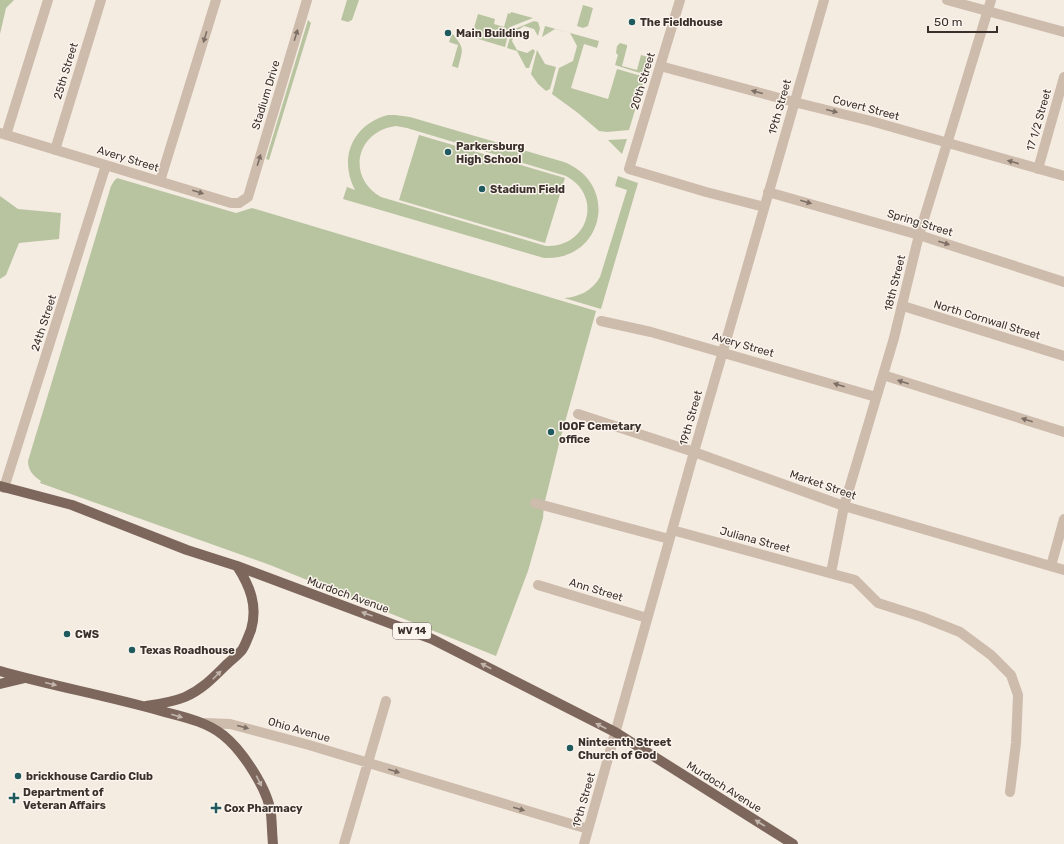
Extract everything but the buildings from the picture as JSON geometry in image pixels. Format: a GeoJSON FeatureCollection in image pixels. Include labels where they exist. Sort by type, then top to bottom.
{"type":"FeatureCollection","features":[{"type":"Feature","properties":{"kind":"main road","name":"Murdoch Avenue"},"geometry":{"type":"LineString","coordinates":[[2,487],[72,505],[188,550],[237,566],[432,639],[615,732],[793,844]]}},
{"type":"Feature","properties":{"kind":"main road"},"geometry":{"type":"LineString","coordinates":[[144,706],[184,697],[199,690],[242,649],[252,627],[254,603],[248,585],[237,566]]}},
{"type":"Feature","properties":{"kind":"main road","name":"Ohio Avenue"},"geometry":{"type":"LineString","coordinates":[[0,671],[144,706],[204,723]]}},
{"type":"Feature","properties":{"kind":"main road"},"geometry":{"type":"LineString","coordinates":[[0,684],[27,678]]}},
{"type":"Feature","properties":{"kind":"main road"},"geometry":{"type":"LineString","coordinates":[[204,723],[224,735],[240,753],[256,775],[265,792],[271,813],[273,844]]}},
{"type":"Feature","properties":{"kind":"street"},"geometry":{"type":"LineString","coordinates":[[3,134],[48,0]]}},
{"type":"Feature","properties":{"kind":"street","name":"25th Street"},"geometry":{"type":"LineString","coordinates":[[55,150],[101,0]]}},
{"type":"Feature","properties":{"kind":"street"},"geometry":{"type":"LineString","coordinates":[[160,181],[216,0]]}},
{"type":"Feature","properties":{"kind":"street","name":"Stadium Drive"},"geometry":{"type":"LineString","coordinates":[[248,197],[307,0]]}},
{"type":"Feature","properties":{"kind":"street","name":"20th Street"},"geometry":{"type":"LineString","coordinates":[[680,0],[629,169],[706,192],[764,207]]}},
{"type":"Feature","properties":{"kind":"street","name":"19th Street"},"geometry":{"type":"LineString","coordinates":[[584,844],[722,352],[824,0]]}},
{"type":"Feature","properties":{"kind":"street"},"geometry":{"type":"LineString","coordinates":[[947,0],[1064,32]]}},
{"type":"Feature","properties":{"kind":"street","name":"18th Street"},"geometry":{"type":"LineString","coordinates":[[831,573],[844,506],[883,375],[946,143],[991,0]]}},
{"type":"Feature","properties":{"kind":"street","name":"Covert Street"},"geometry":{"type":"LineString","coordinates":[[660,66],[871,121],[1064,176]]}},
{"type":"Feature","properties":{"kind":"street","name":"17 1/2 Street"},"geometry":{"type":"LineString","coordinates":[[1038,169],[1064,77]]}},
{"type":"Feature","properties":{"kind":"street","name":"Avery Street"},"geometry":{"type":"LineString","coordinates":[[3,134],[231,203],[239,203],[248,197]]}},
{"type":"Feature","properties":{"kind":"street","name":"24th Street"},"geometry":{"type":"LineString","coordinates":[[2,487],[106,165]]}},
{"type":"Feature","properties":{"kind":"street","name":"Spring Street"},"geometry":{"type":"LineString","coordinates":[[768,192],[920,235],[1064,282]]}},
{"type":"Feature","properties":{"kind":"street","name":"North Cornwall Street"},"geometry":{"type":"LineString","coordinates":[[902,306],[1064,356]]}},
{"type":"Feature","properties":{"kind":"street","name":"Avery Street"},"geometry":{"type":"LineString","coordinates":[[601,321],[651,332],[876,396]]}},
{"type":"Feature","properties":{"kind":"street"},"geometry":{"type":"LineString","coordinates":[[883,375],[1064,432]]}},
{"type":"Feature","properties":{"kind":"street","name":"Market Street"},"geometry":{"type":"LineString","coordinates":[[578,414],[694,452],[844,506],[1064,570]]}},
{"type":"Feature","properties":{"kind":"street","name":"Juliana Street"},"geometry":{"type":"LineString","coordinates":[[535,502],[855,580],[878,603],[922,617],[960,632],[991,655],[1011,675],[1018,695],[1016,743],[1010,792]]}},
{"type":"Feature","properties":{"kind":"street"},"geometry":{"type":"LineString","coordinates":[[1051,566],[1064,519]]}},
{"type":"Feature","properties":{"kind":"street","name":"Ann Street"},"geometry":{"type":"LineString","coordinates":[[538,585],[647,618]]}},
{"type":"Feature","properties":{"kind":"street"},"geometry":{"type":"LineString","coordinates":[[344,844],[386,701]]}},
{"type":"Feature","properties":{"kind":"street","name":"Ohio Avenue"},"geometry":{"type":"LineString","coordinates":[[204,723],[230,724],[368,763],[588,829]]}},
{"type":"Feature","properties":{"kind":"green space"},"geometry":{"type":"Polygon","coordinates":[[[0,0],[14,0],[6,8],[0,34],[0,0]]]}},
{"type":"Feature","properties":{"kind":"green space"},"geometry":{"type":"Polygon","coordinates":[[[347,0],[359,0],[352,20],[348,22],[341,20],[347,0]]]}},
{"type":"Feature","properties":{"kind":"green space"},"geometry":{"type":"Polygon","coordinates":[[[583,5],[593,8],[588,26],[583,28],[577,26],[583,5]]]}},
{"type":"Feature","properties":{"kind":"green space"},"geometry":{"type":"Polygon","coordinates":[[[511,12],[533,18],[510,27],[505,47],[465,35],[466,31],[467,34],[472,35],[478,14],[495,19],[494,24],[504,27],[508,13],[510,14],[511,12]]]}},
{"type":"Feature","properties":{"kind":"green space"},"geometry":{"type":"Polygon","coordinates":[[[308,20],[311,23],[269,160],[266,159],[308,20]]]}},
{"type":"Feature","properties":{"kind":"green space"},"geometry":{"type":"Polygon","coordinates":[[[534,21],[538,22],[540,28],[538,36],[534,29],[524,26],[515,32],[512,41],[517,50],[527,53],[533,49],[535,51],[529,68],[526,68],[517,51],[507,48],[512,30],[534,21]]]}},
{"type":"Feature","properties":{"kind":"green space"},"geometry":{"type":"Polygon","coordinates":[[[545,26],[599,41],[597,48],[584,44],[571,88],[608,99],[617,69],[645,77],[629,130],[607,132],[599,131],[552,94],[559,68],[573,61],[577,46],[570,33],[555,29],[542,37],[545,26]]]}},
{"type":"Feature","properties":{"kind":"green space"},"geometry":{"type":"Polygon","coordinates":[[[452,33],[462,49],[458,68],[452,66],[458,45],[449,42],[452,33]]]}},
{"type":"Feature","properties":{"kind":"green space"},"geometry":{"type":"Polygon","coordinates":[[[620,43],[627,45],[622,66],[637,70],[641,55],[651,58],[646,75],[615,65],[618,55],[616,53],[617,46],[620,43]]]}},
{"type":"Feature","properties":{"kind":"green space"},"geometry":{"type":"Polygon","coordinates":[[[537,50],[545,64],[556,67],[550,89],[546,91],[538,84],[531,74],[537,50]]]}},
{"type":"Feature","properties":{"kind":"green space"},"geometry":{"type":"Polygon","coordinates":[[[388,115],[410,117],[564,162],[582,173],[593,187],[598,203],[598,219],[591,235],[580,247],[564,256],[544,258],[343,199],[347,187],[355,190],[350,178],[348,166],[352,144],[358,134],[376,119],[388,115]],[[396,126],[382,130],[372,136],[364,145],[360,156],[360,167],[363,178],[370,188],[381,197],[546,246],[560,244],[572,239],[581,230],[586,219],[587,207],[585,196],[578,185],[566,176],[396,126]]]}},
{"type":"Feature","properties":{"kind":"green space","name":"Stadium Field"},"geometry":{"type":"Polygon","coordinates":[[[419,135],[565,178],[545,243],[399,200],[419,135]]]}},
{"type":"Feature","properties":{"kind":"green space"},"geometry":{"type":"Polygon","coordinates":[[[627,139],[622,154],[608,140],[627,139]]]}},
{"type":"Feature","properties":{"kind":"green space"},"geometry":{"type":"Polygon","coordinates":[[[618,176],[638,183],[601,309],[564,298],[580,295],[589,290],[600,277],[627,190],[615,186],[618,176]]]}},
{"type":"Feature","properties":{"kind":"green space"},"geometry":{"type":"Polygon","coordinates":[[[117,178],[236,213],[252,208],[596,311],[560,440],[544,505],[543,518],[528,571],[496,656],[270,565],[40,483],[41,481],[29,467],[28,461],[111,186],[117,178]]]}},
{"type":"Feature","properties":{"kind":"green space"},"geometry":{"type":"Polygon","coordinates":[[[0,196],[18,209],[61,213],[59,239],[19,243],[6,275],[0,279],[0,196]]]}},
{"type":"Feature","properties":{"kind":"place","name":"The Fieldhouse"},"geometry":{"type":"Point","coordinates":[632,22]}},
{"type":"Feature","properties":{"kind":"place","name":"Main Building"},"geometry":{"type":"Point","coordinates":[448,33]}},
{"type":"Feature","properties":{"kind":"place","name":"Parkersburg High School"},"geometry":{"type":"Point","coordinates":[448,152]}},
{"type":"Feature","properties":{"kind":"place","name":"Stadium Field"},"geometry":{"type":"Point","coordinates":[482,189]}},
{"type":"Feature","properties":{"kind":"place","name":"IOOF Cemetary office"},"geometry":{"type":"Point","coordinates":[551,432]}},
{"type":"Feature","properties":{"kind":"place","name":"CWS"},"geometry":{"type":"Point","coordinates":[67,634]}},
{"type":"Feature","properties":{"kind":"place","name":"Texas Roadhouse"},"geometry":{"type":"Point","coordinates":[132,650]}},
{"type":"Feature","properties":{"kind":"place","name":"Ninteenth Street Church of God"},"geometry":{"type":"Point","coordinates":[570,748]}},
{"type":"Feature","properties":{"kind":"place","name":"brickhouse Cardio Club"},"geometry":{"type":"Point","coordinates":[18,776]}},
{"type":"Feature","properties":{"kind":"place","name":"Department of Veteran Affairs"},"geometry":{"type":"Point","coordinates":[14,798]}},
{"type":"Feature","properties":{"kind":"place","name":"Cox Pharmacy"},"geometry":{"type":"Point","coordinates":[216,808]}}]}
